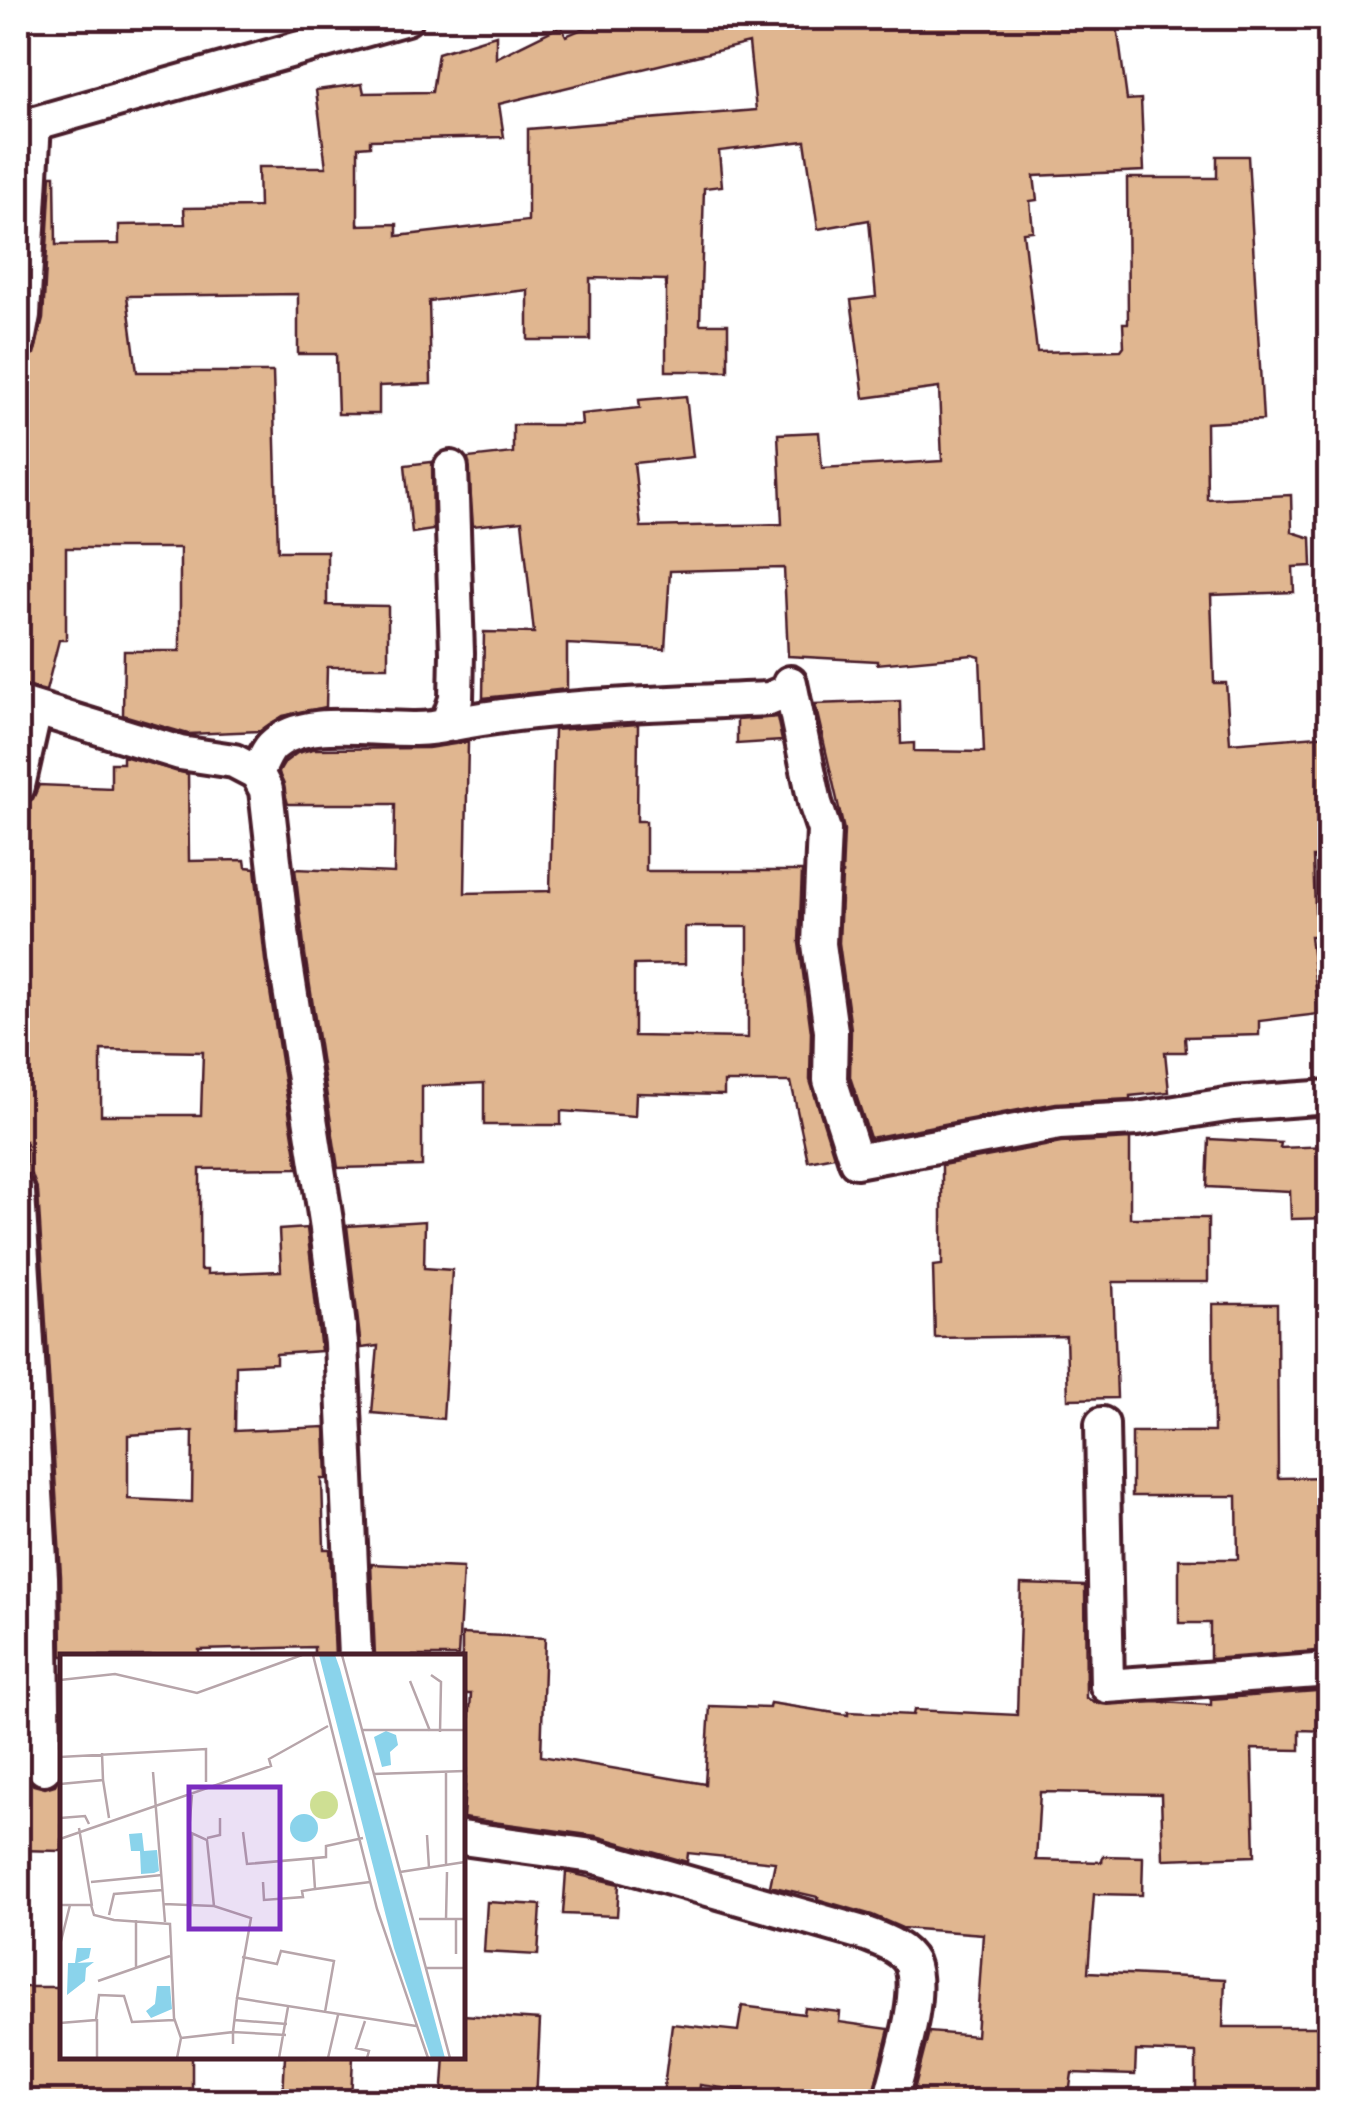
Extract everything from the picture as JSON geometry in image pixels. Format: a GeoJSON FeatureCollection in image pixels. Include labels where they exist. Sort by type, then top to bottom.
{"type":"FeatureCollection","features":[{"type":"Feature","properties":{"kind":"street"},"geometry":{"type":"LineString","coordinates":[[18,342],[22,316],[26,125],[406,18]]}},
{"type":"Feature","properties":{"kind":"street"},"geometry":{"type":"LineString","coordinates":[[448,725],[456,698],[457,653],[450,468]]}},
{"type":"Feature","properties":{"kind":"street"},"geometry":{"type":"LineString","coordinates":[[256,773],[271,747],[292,734],[319,729],[375,727],[426,731],[504,714],[574,706],[770,698],[791,687],[824,830],[819,944],[831,1031],[830,1080],[856,1161],[1059,1122],[1137,1119],[1232,1104],[1330,1097]]}},
{"type":"Feature","properties":{"kind":"street"},"geometry":{"type":"LineString","coordinates":[[18,786],[26,706],[180,753],[234,762],[256,773],[266,790],[341,1342],[355,1654]]}},
{"type":"Feature","properties":{"kind":"street"},"geometry":{"type":"LineString","coordinates":[[18,1192],[41,1577],[41,1767]]}},
{"type":"Feature","properties":{"kind":"street"},"geometry":{"type":"LineString","coordinates":[[1102,1424],[1107,1686],[1330,1670]]}},
{"type":"Feature","properties":{"kind":"street"},"geometry":{"type":"LineString","coordinates":[[465,1838],[593,1856],[866,1934],[896,1947],[910,1963],[914,1992],[890,2102]]}},
{"type":"Feature","properties":{"kind":"building"},"geometry":{"type":"Polygon","coordinates":[[[608,18],[1116,18],[1127,100],[1141,99],[1144,171],[1034,176],[1037,200],[1030,201],[1033,231],[1023,232],[1037,352],[1121,350],[1124,346],[1123,323],[1128,323],[1127,178],[1217,178],[1217,156],[1248,156],[1263,420],[1206,423],[1207,499],[1291,495],[1292,532],[1311,538],[1312,566],[1293,567],[1294,592],[1211,595],[1214,683],[1226,683],[1230,743],[1330,735],[1330,857],[1313,857],[1316,936],[1310,936],[1319,1014],[1259,1021],[1259,1035],[1185,1037],[1186,1052],[1165,1052],[1169,1092],[1130,1099],[1056,1103],[870,1138],[850,1077],[851,1029],[839,943],[844,830],[815,704],[900,701],[901,744],[914,743],[914,751],[984,752],[980,657],[877,664],[788,656],[784,568],[670,571],[665,649],[567,644],[567,689],[483,698],[484,632],[534,633],[522,521],[473,526],[468,458],[513,453],[513,425],[582,425],[581,414],[640,408],[639,400],[686,396],[693,457],[634,463],[641,527],[782,524],[778,434],[819,432],[822,468],[942,461],[939,388],[864,398],[851,300],[876,297],[869,220],[818,229],[805,141],[719,151],[722,186],[704,188],[700,324],[728,324],[728,371],[666,371],[666,280],[590,278],[590,340],[528,340],[528,290],[429,301],[431,384],[379,386],[379,414],[338,414],[336,354],[298,354],[298,294],[127,296],[137,372],[273,372],[278,551],[327,551],[327,605],[388,606],[388,667],[327,667],[326,707],[283,716],[260,731],[188,734],[123,715],[124,651],[180,651],[180,548],[66,548],[66,640],[59,640],[46,691],[18,684],[18,362],[34,354],[43,319],[51,175],[55,175],[56,245],[119,244],[119,225],[185,224],[184,208],[259,207],[258,167],[326,167],[316,90],[362,84],[364,93],[432,92],[438,53],[496,35],[496,58],[561,26],[566,36],[608,18]],[[749,43],[499,104],[504,137],[370,140],[370,146],[358,147],[358,225],[397,224],[397,236],[528,221],[528,129],[756,110],[749,43]]]}},
{"type":"Feature","properties":{"kind":"building"},"geometry":{"type":"Polygon","coordinates":[[[432,462],[433,530],[412,533],[405,465],[432,462]]]}},
{"type":"Feature","properties":{"kind":"building"},"geometry":{"type":"Polygon","coordinates":[[[777,717],[782,741],[737,744],[737,720],[777,717]]]}},
{"type":"Feature","properties":{"kind":"building"},"geometry":{"type":"Polygon","coordinates":[[[638,724],[637,821],[646,821],[646,871],[802,871],[799,943],[811,1032],[810,1080],[834,1156],[808,1161],[791,1082],[724,1082],[724,1095],[636,1093],[635,1116],[561,1111],[561,1125],[484,1125],[484,1083],[422,1086],[422,1166],[338,1168],[295,869],[394,873],[395,804],[288,804],[279,772],[297,753],[313,749],[428,748],[468,742],[465,893],[550,891],[554,730],[638,724]],[[685,927],[685,964],[634,965],[634,1036],[748,1038],[748,927],[685,927]]]}},
{"type":"Feature","properties":{"kind":"building"},"geometry":{"type":"Polygon","coordinates":[[[123,756],[188,774],[189,861],[245,860],[246,867],[255,868],[265,960],[298,1168],[200,1169],[200,1270],[207,1270],[207,1274],[281,1271],[279,1230],[307,1228],[321,1351],[276,1354],[276,1363],[236,1365],[235,1431],[325,1427],[324,1549],[330,1549],[335,1654],[314,1654],[314,1647],[199,1650],[199,1654],[62,1654],[61,1576],[38,1191],[32,1175],[26,1174],[26,1141],[22,1141],[18,853],[23,805],[33,799],[39,785],[111,788],[111,763],[123,763],[123,756]],[[101,1050],[101,1115],[201,1115],[203,1052],[101,1050]],[[193,1431],[128,1435],[128,1499],[192,1502],[193,1431]]]}},
{"type":"Feature","properties":{"kind":"building"},"geometry":{"type":"Polygon","coordinates":[[[1130,1139],[1130,1218],[1208,1218],[1208,1282],[1113,1282],[1117,1398],[1068,1399],[1066,1336],[935,1338],[933,1266],[942,1265],[942,1165],[1061,1143],[1130,1139]]]}},
{"type":"Feature","properties":{"kind":"building"},"geometry":{"type":"Polygon","coordinates":[[[1209,1139],[1281,1143],[1280,1148],[1330,1146],[1330,1218],[1291,1219],[1290,1191],[1207,1187],[1209,1139]]]}},
{"type":"Feature","properties":{"kind":"building"},"geometry":{"type":"Polygon","coordinates":[[[425,1221],[424,1268],[452,1270],[443,1419],[372,1413],[378,1346],[361,1348],[347,1226],[425,1221]]]}},
{"type":"Feature","properties":{"kind":"building"},"geometry":{"type":"Polygon","coordinates":[[[1213,1304],[1277,1304],[1278,1478],[1330,1477],[1330,1650],[1210,1659],[1210,1623],[1179,1623],[1179,1559],[1238,1559],[1237,1496],[1132,1496],[1132,1432],[1214,1432],[1213,1304]]]}},
{"type":"Feature","properties":{"kind":"building"},"geometry":{"type":"Polygon","coordinates":[[[371,1564],[463,1568],[458,1654],[375,1654],[371,1564]]]}},
{"type":"Feature","properties":{"kind":"building"},"geometry":{"type":"Polygon","coordinates":[[[1021,1584],[1085,1586],[1086,1698],[1099,1704],[1211,1705],[1211,1699],[1330,1690],[1330,1731],[1300,1730],[1300,1750],[1252,1749],[1255,1856],[1163,1859],[1161,1794],[1040,1792],[1036,1860],[1102,1862],[1103,1856],[1143,1857],[1142,1895],[1094,1894],[1088,1972],[1225,1979],[1223,2027],[1330,2027],[1330,2102],[1196,2102],[1196,2053],[1136,2051],[1135,2075],[1072,2073],[1068,2102],[911,2102],[929,2032],[976,2036],[983,1934],[902,1928],[818,1897],[770,1886],[775,1862],[688,1853],[687,1862],[596,1836],[465,1818],[471,1694],[465,1694],[462,1634],[545,1638],[541,1756],[705,1784],[710,1706],[769,1708],[770,1703],[848,1715],[913,1715],[914,1710],[1017,1715],[1021,1584]]]}},
{"type":"Feature","properties":{"kind":"building"},"geometry":{"type":"Polygon","coordinates":[[[18,1673],[23,1673],[26,1777],[33,1785],[45,1788],[55,1785],[60,1777],[60,1851],[18,1850],[18,1673]]]}},
{"type":"Feature","properties":{"kind":"building"},"geometry":{"type":"Polygon","coordinates":[[[566,1872],[619,1884],[617,1916],[563,1914],[566,1872]]]}},
{"type":"Feature","properties":{"kind":"building"},"geometry":{"type":"Polygon","coordinates":[[[487,1902],[541,1905],[538,1955],[484,1952],[487,1902]]]}},
{"type":"Feature","properties":{"kind":"building"},"geometry":{"type":"Polygon","coordinates":[[[18,1987],[60,1987],[60,2059],[192,2059],[192,2091],[109,2090],[109,2102],[18,2102],[18,1987]]]}},
{"type":"Feature","properties":{"kind":"building"},"geometry":{"type":"Polygon","coordinates":[[[742,2006],[804,2014],[805,2008],[840,2012],[839,2022],[889,2029],[871,2102],[840,2102],[841,2097],[779,2089],[778,2096],[700,2085],[698,2102],[662,2102],[672,2024],[738,2031],[742,2006]]]}},
{"type":"Feature","properties":{"kind":"building"},"geometry":{"type":"Polygon","coordinates":[[[465,2015],[540,2020],[536,2102],[442,2102],[445,2059],[465,2059],[465,2015]]]}},
{"type":"Feature","properties":{"kind":"building"},"geometry":{"type":"Polygon","coordinates":[[[285,2059],[353,2059],[351,2100],[283,2097],[285,2059]]]}}]}
